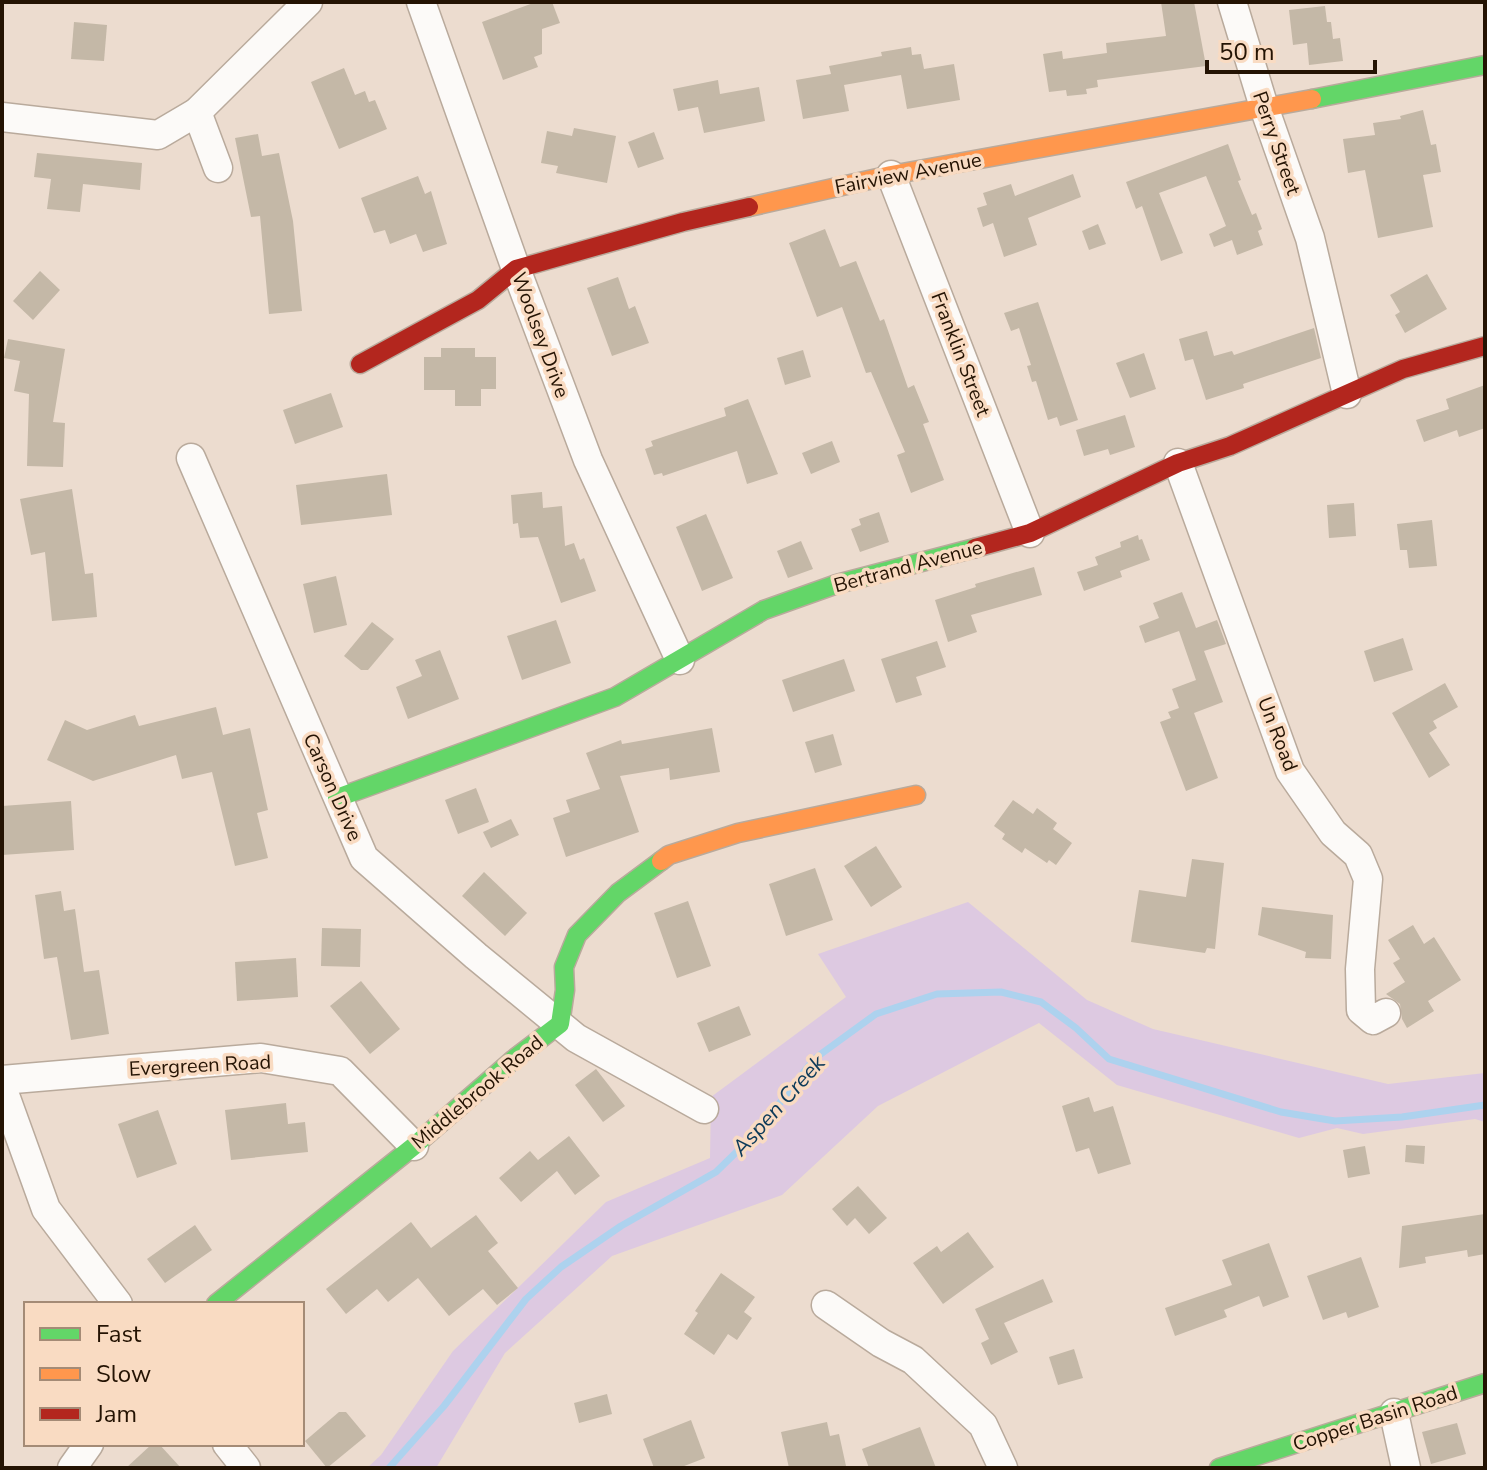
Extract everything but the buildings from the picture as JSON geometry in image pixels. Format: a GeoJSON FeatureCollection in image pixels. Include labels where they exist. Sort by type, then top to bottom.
{"type":"FeatureCollection","features":[{"type":"Feature","properties":{"kind":"street"},"geometry":{"type":"LineString","coordinates":[[2,117],[158,135],[197,112],[308,2]]}},
{"type":"Feature","properties":{"kind":"street","name":"Woolsey Drive"},"geometry":{"type":"LineString","coordinates":[[421,2],[588,460],[680,660]]}},
{"type":"Feature","properties":{"kind":"street","name":"Perry Street"},"geometry":{"type":"LineString","coordinates":[[1232,2],[1264,107],[1310,238],[1347,394]]}},
{"type":"Feature","properties":{"kind":"street","name":"Fairview Avenue"},"geometry":{"type":"LineString","coordinates":[[360,364],[478,300],[516,269],[683,222],[891,175],[1428,78],[1485,65]]}},
{"type":"Feature","properties":{"kind":"street"},"geometry":{"type":"LineString","coordinates":[[197,112],[218,168]]}},
{"type":"Feature","properties":{"kind":"street","name":"Franklin Street"},"geometry":{"type":"LineString","coordinates":[[891,175],[1030,533]]}},
{"type":"Feature","properties":{"kind":"street","name":"Bertrand Avenue"},"geometry":{"type":"LineString","coordinates":[[337,798],[615,697],[764,610],[837,584],[1030,533],[1178,463],[1230,446],[1403,369],[1485,346]]}},
{"type":"Feature","properties":{"kind":"street","name":"Carson Drive"},"geometry":{"type":"LineString","coordinates":[[191,458],[364,858],[576,1038],[704,1109]]}},
{"type":"Feature","properties":{"kind":"street","name":"Un Road"},"geometry":{"type":"LineString","coordinates":[[1178,463],[1290,771],[1333,833],[1358,855],[1368,879],[1360,969],[1361,1010],[1373,1020],[1386,1013]]}},
{"type":"Feature","properties":{"kind":"street","name":"Middlebrook Road"},"geometry":{"type":"LineString","coordinates":[[219,1302],[414,1146],[514,1059],[560,1024],[565,990],[564,967],[577,935],[618,893],[669,855],[738,833],[916,795]]}},
{"type":"Feature","properties":{"kind":"street","name":"Evergreen Road"},"geometry":{"type":"LineString","coordinates":[[2,1080],[261,1058],[287,1062],[340,1071],[414,1146]]}},
{"type":"Feature","properties":{"kind":"street"},"geometry":{"type":"LineString","coordinates":[[2,1087],[46,1209],[116,1302]]}},
{"type":"Feature","properties":{"kind":"street"},"geometry":{"type":"LineString","coordinates":[[826,1305],[924,1370],[983,1425],[1003,1468]]}},
{"type":"Feature","properties":{"kind":"street","name":"Copper Basin Road"},"geometry":{"type":"LineString","coordinates":[[1219,1468],[1485,1383]]}},
{"type":"Feature","properties":{"kind":"street"},"geometry":{"type":"LineString","coordinates":[[1394,1413],[1406,1468]]}},
{"type":"Feature","properties":{"kind":"street"},"geometry":{"type":"LineString","coordinates":[[72,1468],[88,1446]]}},
{"type":"Feature","properties":{"kind":"street"},"geometry":{"type":"LineString","coordinates":[[229,1446],[246,1468]]}},
{"type":"Feature","properties":{"kind":"shaded area"},"geometry":{"type":"Polygon","coordinates":[[[968,902],[1087,1000],[1153,1029],[1388,1084],[1485,1073],[1485,1122],[1475,1119],[1363,1134],[1337,1128],[1299,1138],[1117,1085],[1039,1023],[878,1106],[782,1195],[612,1256],[505,1353],[436,1468],[367,1468],[381,1455],[453,1351],[606,1202],[710,1158],[711,1097],[846,997],[818,954],[968,902]]]}},
{"type":"Feature","properties":{"kind":"waterway","name":"Aspen Creek"},"geometry":{"type":"LineString","coordinates":[[389,1468],[444,1406],[526,1299],[561,1267],[621,1226],[716,1172],[758,1131],[814,1059],[876,1014],[937,994],[1001,992],[1041,1002],[1076,1028],[1109,1059],[1281,1112],[1335,1121],[1402,1117],[1485,1105]]}},
{"type":"Feature","properties":{"kind":"traffic: fast"},"geometry":{"type":"LineString","coordinates":[[1312,99],[1485,65]]}},
{"type":"Feature","properties":{"kind":"traffic: fast"},"geometry":{"type":"LineString","coordinates":[[337,798],[615,697],[764,610],[837,584],[975,548]]}},
{"type":"Feature","properties":{"kind":"traffic: fast"},"geometry":{"type":"LineString","coordinates":[[219,1302],[414,1146],[514,1059],[560,1024],[565,990],[564,967],[577,935],[618,893],[661,861]]}},
{"type":"Feature","properties":{"kind":"traffic: fast"},"geometry":{"type":"LineString","coordinates":[[1219,1468],[1485,1383]]}},
{"type":"Feature","properties":{"kind":"traffic: slow"},"geometry":{"type":"LineString","coordinates":[[749,207],[891,175],[1312,99]]}},
{"type":"Feature","properties":{"kind":"traffic: slow"},"geometry":{"type":"LineString","coordinates":[[661,861],[669,855],[738,833],[916,795]]}},
{"type":"Feature","properties":{"kind":"traffic: jam"},"geometry":{"type":"LineString","coordinates":[[360,364],[478,300],[516,269],[683,222],[749,207]]}},
{"type":"Feature","properties":{"kind":"traffic: jam"},"geometry":{"type":"LineString","coordinates":[[975,548],[1030,533],[1178,463],[1230,446],[1403,369],[1485,346]]}}]}
